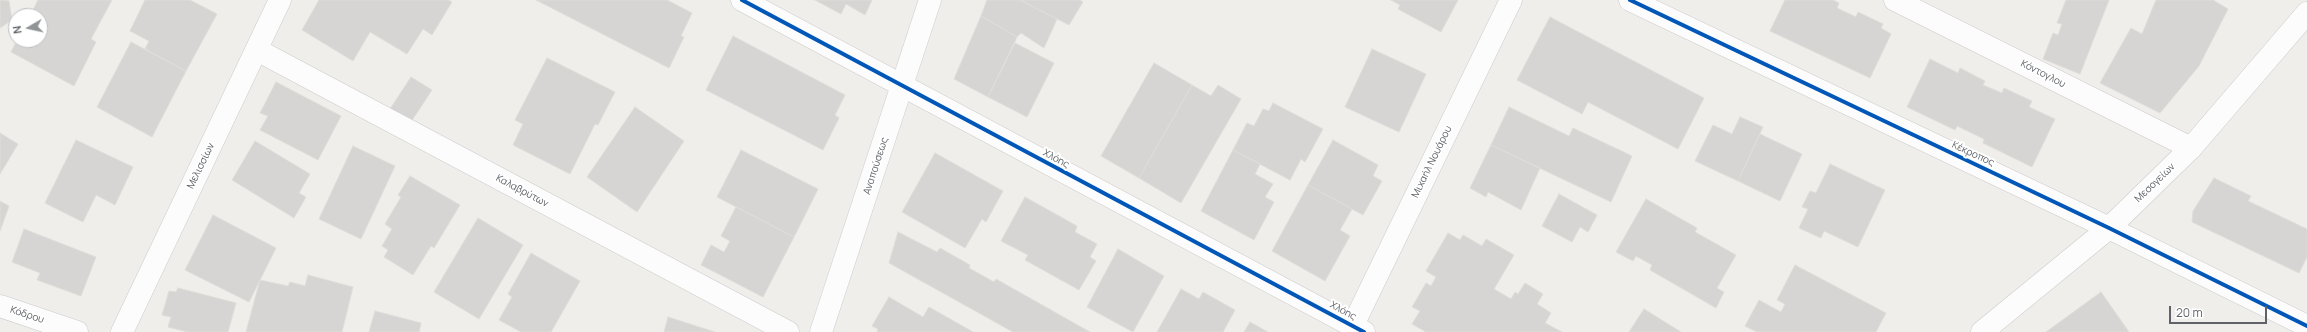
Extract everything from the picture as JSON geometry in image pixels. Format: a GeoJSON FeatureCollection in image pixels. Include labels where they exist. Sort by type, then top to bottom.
{"type":"FeatureCollection","features":[{"type":"Feature","properties":{"kind":"street","name":"Μελισσίων"},"geometry":{"type":"LineString","coordinates":[[122,332],[280,0]]}},
{"type":"Feature","properties":{"kind":"street","name":"Χλόης"},"geometry":{"type":"LineString","coordinates":[[742,0],[1358,328]]}},
{"type":"Feature","properties":{"kind":"street","name":"Αναπαύσεως"},"geometry":{"type":"LineString","coordinates":[[821,332],[930,0]]}},
{"type":"Feature","properties":{"kind":"street","name":"Μιχαήλ Νουάρου"},"geometry":{"type":"LineString","coordinates":[[1358,328],[1512,0]]}},
{"type":"Feature","properties":{"kind":"street","name":"Κέκροπος"},"geometry":{"type":"LineString","coordinates":[[1630,0],[2109,228],[2307,326]]}},
{"type":"Feature","properties":{"kind":"street","name":"Κόντογλου"},"geometry":{"type":"LineString","coordinates":[[1895,0],[2191,148]]}},
{"type":"Feature","properties":{"kind":"street","name":"Μεσογείων"},"geometry":{"type":"LineString","coordinates":[[1982,332],[2109,228],[2191,148],[2307,13]]}},
{"type":"Feature","properties":{"kind":"street","name":"Καλαβρύτων"},"geometry":{"type":"LineString","coordinates":[[256,50],[788,332]]}},
{"type":"Feature","properties":{"kind":"street","name":"Κόδρου"},"geometry":{"type":"LineString","coordinates":[[0,306],[77,332]]}},
{"type":"Feature","properties":{"kind":"building"},"geometry":{"type":"Polygon","coordinates":[[[0,0],[9,1],[10,8],[8,8],[8,23],[0,28],[0,0]]]}},
{"type":"Feature","properties":{"kind":"building"},"geometry":{"type":"Polygon","coordinates":[[[38,0],[112,0],[91,39],[96,42],[74,86],[11,52],[13,48],[48,48],[48,8],[34,8],[38,0]]]}},
{"type":"Feature","properties":{"kind":"building"},"geometry":{"type":"Polygon","coordinates":[[[145,0],[190,0],[217,14],[186,71],[145,49],[149,41],[130,31],[145,0]]]}},
{"type":"Feature","properties":{"kind":"building"},"geometry":{"type":"Polygon","coordinates":[[[319,0],[448,0],[452,2],[432,35],[423,29],[407,54],[370,32],[353,61],[302,30],[319,0]]]}},
{"type":"Feature","properties":{"kind":"building"},"geometry":{"type":"Polygon","coordinates":[[[536,0],[667,0],[692,13],[681,36],[684,37],[669,68],[536,0]]]}},
{"type":"Feature","properties":{"kind":"building"},"geometry":{"type":"Polygon","coordinates":[[[815,0],[872,0],[865,15],[846,4],[841,14],[815,0]]]}},
{"type":"Feature","properties":{"kind":"building"},"geometry":{"type":"Polygon","coordinates":[[[987,0],[1020,0],[1057,19],[1044,48],[1021,33],[1017,37],[981,16],[987,0]]]}},
{"type":"Feature","properties":{"kind":"building"},"geometry":{"type":"Polygon","coordinates":[[[1020,0],[1080,0],[1083,2],[1069,25],[1020,0]]]}},
{"type":"Feature","properties":{"kind":"building"},"geometry":{"type":"Polygon","coordinates":[[[1391,0],[1458,0],[1441,32],[1398,9],[1400,5],[1391,0]]]}},
{"type":"Feature","properties":{"kind":"building"},"geometry":{"type":"Polygon","coordinates":[[[1785,0],[1833,0],[1839,3],[1837,8],[1856,17],[1858,12],[1883,24],[1881,28],[1891,34],[1870,78],[1770,31],[1785,0]]]}},
{"type":"Feature","properties":{"kind":"building"},"geometry":{"type":"Polygon","coordinates":[[[2066,0],[2109,0],[2080,74],[2043,59],[2053,33],[2058,35],[2062,24],[2057,23],[2066,0]]]}},
{"type":"Feature","properties":{"kind":"building"},"geometry":{"type":"Polygon","coordinates":[[[2156,0],[2213,0],[2228,9],[2199,66],[2160,113],[2100,83],[2131,28],[2142,34],[2156,0]]]}},
{"type":"Feature","properties":{"kind":"building"},"geometry":{"type":"Polygon","coordinates":[[[981,16],[1017,37],[988,97],[954,79],[981,16]]]}},
{"type":"Feature","properties":{"kind":"building"},"geometry":{"type":"Polygon","coordinates":[[[1550,17],[1704,98],[1678,149],[1588,102],[1582,114],[1517,80],[1550,17]]]}},
{"type":"Feature","properties":{"kind":"building"},"geometry":{"type":"Polygon","coordinates":[[[733,36],[845,95],[835,115],[839,118],[823,150],[706,90],[733,36]]]}},
{"type":"Feature","properties":{"kind":"building"},"geometry":{"type":"Polygon","coordinates":[[[131,42],[186,71],[152,137],[97,107],[131,42]]]}},
{"type":"Feature","properties":{"kind":"building"},"geometry":{"type":"Polygon","coordinates":[[[1015,43],[1054,63],[1027,117],[988,97],[1015,43]]]}},
{"type":"Feature","properties":{"kind":"building"},"geometry":{"type":"Polygon","coordinates":[[[1372,49],[1426,74],[1399,132],[1345,107],[1372,49]]]}},
{"type":"Feature","properties":{"kind":"building"},"geometry":{"type":"Polygon","coordinates":[[[547,58],[615,92],[598,125],[595,124],[570,174],[513,145],[523,124],[515,120],[547,58]]]}},
{"type":"Feature","properties":{"kind":"building"},"geometry":{"type":"Polygon","coordinates":[[[1930,59],[1958,73],[1960,68],[1985,81],[1983,85],[2002,93],[2004,88],[2032,101],[2029,107],[2055,119],[2032,167],[1983,143],[1984,139],[1957,126],[1955,130],[1907,107],[1930,59]]]}},
{"type":"Feature","properties":{"kind":"building"},"geometry":{"type":"Polygon","coordinates":[[[1154,63],[1192,85],[1139,178],[1101,156],[1154,63]]]}},
{"type":"Feature","properties":{"kind":"building"},"geometry":{"type":"Polygon","coordinates":[[[411,77],[432,90],[409,125],[388,112],[411,77]]]}},
{"type":"Feature","properties":{"kind":"building"},"geometry":{"type":"Polygon","coordinates":[[[276,82],[341,116],[318,160],[260,130],[268,116],[260,113],[276,82]]]}},
{"type":"Feature","properties":{"kind":"building"},"geometry":{"type":"Polygon","coordinates":[[[1192,85],[1211,96],[1218,85],[1241,99],[1181,203],[1139,178],[1192,85]]]}},
{"type":"Feature","properties":{"kind":"building"},"geometry":{"type":"Polygon","coordinates":[[[1273,103],[1323,129],[1305,162],[1301,159],[1290,180],[1233,150],[1247,123],[1254,126],[1263,109],[1269,111],[1273,103]]]}},
{"type":"Feature","properties":{"kind":"building"},"geometry":{"type":"Polygon","coordinates":[[[635,107],[684,141],[637,212],[587,177],[635,107]]]}},
{"type":"Feature","properties":{"kind":"building"},"geometry":{"type":"Polygon","coordinates":[[[1509,107],[1569,136],[1573,128],[1632,156],[1611,202],[1491,145],[1509,107]]]}},
{"type":"Feature","properties":{"kind":"building"},"geometry":{"type":"Polygon","coordinates":[[[1740,117],[1763,127],[1738,181],[1695,161],[1713,125],[1732,134],[1740,117]]]}},
{"type":"Feature","properties":{"kind":"building"},"geometry":{"type":"Polygon","coordinates":[[[0,133],[18,144],[0,174],[0,133]]]}},
{"type":"Feature","properties":{"kind":"building"},"geometry":{"type":"Polygon","coordinates":[[[1760,134],[1802,154],[1780,201],[1738,181],[1760,134]]]}},
{"type":"Feature","properties":{"kind":"building"},"geometry":{"type":"Polygon","coordinates":[[[76,140],[133,167],[115,205],[96,195],[83,222],[45,203],[76,140]]]}},
{"type":"Feature","properties":{"kind":"building"},"geometry":{"type":"Polygon","coordinates":[[[1333,140],[1378,165],[1373,176],[1382,181],[1363,215],[1308,185],[1333,140]]]}},
{"type":"Feature","properties":{"kind":"building"},"geometry":{"type":"Polygon","coordinates":[[[255,141],[310,174],[299,193],[306,197],[294,218],[232,180],[255,141]]]}},
{"type":"Feature","properties":{"kind":"building"},"geometry":{"type":"Polygon","coordinates":[[[1491,145],[1540,168],[1521,210],[1488,192],[1486,197],[1470,188],[1491,145]]]}},
{"type":"Feature","properties":{"kind":"building"},"geometry":{"type":"Polygon","coordinates":[[[353,146],[395,166],[361,239],[319,219],[353,146]]]}},
{"type":"Feature","properties":{"kind":"building"},"geometry":{"type":"Polygon","coordinates":[[[741,150],[818,189],[794,237],[717,197],[741,150]]]}},
{"type":"Feature","properties":{"kind":"building"},"geometry":{"type":"Polygon","coordinates":[[[1233,150],[1260,164],[1255,174],[1273,184],[1265,197],[1274,202],[1254,240],[1201,211],[1233,150]]]}},
{"type":"Feature","properties":{"kind":"building"},"geometry":{"type":"Polygon","coordinates":[[[935,153],[1003,191],[986,222],[982,219],[965,248],[902,212],[935,153]]]}},
{"type":"Feature","properties":{"kind":"building"},"geometry":{"type":"Polygon","coordinates":[[[1830,164],[1885,190],[1858,247],[1824,231],[1821,238],[1799,228],[1808,209],[1802,207],[1810,191],[1816,193],[1830,164]]]}},
{"type":"Feature","properties":{"kind":"building"},"geometry":{"type":"Polygon","coordinates":[[[410,176],[460,205],[434,248],[431,246],[413,275],[384,257],[388,250],[382,246],[392,229],[385,224],[401,197],[398,195],[410,176]]]}},
{"type":"Feature","properties":{"kind":"building"},"geometry":{"type":"Polygon","coordinates":[[[2214,178],[2251,196],[2248,201],[2307,229],[2307,257],[2299,273],[2192,222],[2193,211],[2214,178]]]}},
{"type":"Feature","properties":{"kind":"building"},"geometry":{"type":"Polygon","coordinates":[[[1308,185],[1352,209],[1340,230],[1350,236],[1325,281],[1272,251],[1308,185]]]}},
{"type":"Feature","properties":{"kind":"building"},"geometry":{"type":"Polygon","coordinates":[[[1559,194],[1597,215],[1588,232],[1580,227],[1572,242],[1542,226],[1559,194]]]}},
{"type":"Feature","properties":{"kind":"building"},"geometry":{"type":"Polygon","coordinates":[[[1025,197],[1077,226],[1075,232],[1097,244],[1090,257],[1096,261],[1079,290],[1025,260],[1028,255],[1001,241],[1025,197]]]}},
{"type":"Feature","properties":{"kind":"building"},"geometry":{"type":"Polygon","coordinates":[[[1646,199],[1697,228],[1695,232],[1736,255],[1717,288],[1724,292],[1716,308],[1650,270],[1652,265],[1636,256],[1633,261],[1616,252],[1646,199]]]}},
{"type":"Feature","properties":{"kind":"building"},"geometry":{"type":"Polygon","coordinates":[[[0,201],[9,206],[0,231],[0,201]]]}},
{"type":"Feature","properties":{"kind":"building"},"geometry":{"type":"Polygon","coordinates":[[[736,207],[794,237],[763,297],[701,265],[711,245],[724,252],[730,241],[721,236],[736,207]]]}},
{"type":"Feature","properties":{"kind":"building"},"geometry":{"type":"Polygon","coordinates":[[[213,215],[276,248],[249,302],[185,270],[213,215]]]}},
{"type":"Feature","properties":{"kind":"building"},"geometry":{"type":"Polygon","coordinates":[[[478,218],[523,245],[479,319],[434,292],[478,218]]]}},
{"type":"Feature","properties":{"kind":"building"},"geometry":{"type":"Polygon","coordinates":[[[24,229],[96,257],[81,296],[37,280],[40,273],[12,262],[24,229]]]}},
{"type":"Feature","properties":{"kind":"building"},"geometry":{"type":"Polygon","coordinates":[[[898,232],[937,252],[940,248],[970,265],[969,268],[994,282],[996,279],[1090,332],[1013,332],[889,263],[898,232]]]}},
{"type":"Feature","properties":{"kind":"building"},"geometry":{"type":"Polygon","coordinates":[[[1448,233],[1460,240],[1463,235],[1482,246],[1486,239],[1514,255],[1494,289],[1511,299],[1515,292],[1518,294],[1525,283],[1543,294],[1537,304],[1551,313],[1545,323],[1562,332],[1426,332],[1412,324],[1420,311],[1412,307],[1426,283],[1431,286],[1436,277],[1426,271],[1448,233]]]}},
{"type":"Feature","properties":{"kind":"building"},"geometry":{"type":"Polygon","coordinates":[[[1118,249],[1164,276],[1133,332],[1087,307],[1118,249]]]}},
{"type":"Feature","properties":{"kind":"building"},"geometry":{"type":"Polygon","coordinates":[[[531,253],[580,281],[551,332],[521,332],[499,320],[512,297],[508,294],[531,253]]]}},
{"type":"Feature","properties":{"kind":"building"},"geometry":{"type":"Polygon","coordinates":[[[1795,265],[1886,313],[1876,332],[1757,332],[1745,326],[1759,300],[1781,312],[1785,304],[1777,300],[1795,265]]]}},
{"type":"Feature","properties":{"kind":"building"},"geometry":{"type":"Polygon","coordinates":[[[308,275],[353,287],[342,332],[246,332],[260,280],[288,286],[290,282],[305,286],[308,275]]]}},
{"type":"Feature","properties":{"kind":"building"},"geometry":{"type":"Polygon","coordinates":[[[178,288],[236,303],[228,332],[188,332],[168,327],[171,317],[162,315],[169,291],[176,292],[178,288]]]}},
{"type":"Feature","properties":{"kind":"building"},"geometry":{"type":"Polygon","coordinates":[[[1181,289],[1199,299],[1203,292],[1235,310],[1223,332],[1157,332],[1181,289]]]}},
{"type":"Feature","properties":{"kind":"building"},"geometry":{"type":"Polygon","coordinates":[[[2101,292],[2129,332],[2046,332],[2101,292]]]}},
{"type":"Feature","properties":{"kind":"building"},"geometry":{"type":"Polygon","coordinates":[[[889,297],[923,317],[929,307],[973,332],[877,332],[878,329],[872,326],[889,297]]]}},
{"type":"Feature","properties":{"kind":"building"},"geometry":{"type":"Polygon","coordinates":[[[1644,309],[1681,332],[1629,332],[1644,309]]]}},
{"type":"Feature","properties":{"kind":"building"},"geometry":{"type":"Polygon","coordinates":[[[375,311],[421,323],[419,332],[369,332],[375,311]]]}},
{"type":"Feature","properties":{"kind":"building"},"geometry":{"type":"Polygon","coordinates":[[[668,317],[715,332],[664,332],[668,317]]]}},
{"type":"Feature","properties":{"kind":"building"},"geometry":{"type":"Polygon","coordinates":[[[1250,322],[1268,332],[1244,332],[1250,322]]]}},
{"type":"Feature","properties":{"kind":"cycle path"},"geometry":{"type":"LineString","coordinates":[[742,0],[1364,332]]}},
{"type":"Feature","properties":{"kind":"cycle path"},"geometry":{"type":"LineString","coordinates":[[1630,0],[2109,228],[2307,326]]}}]}
